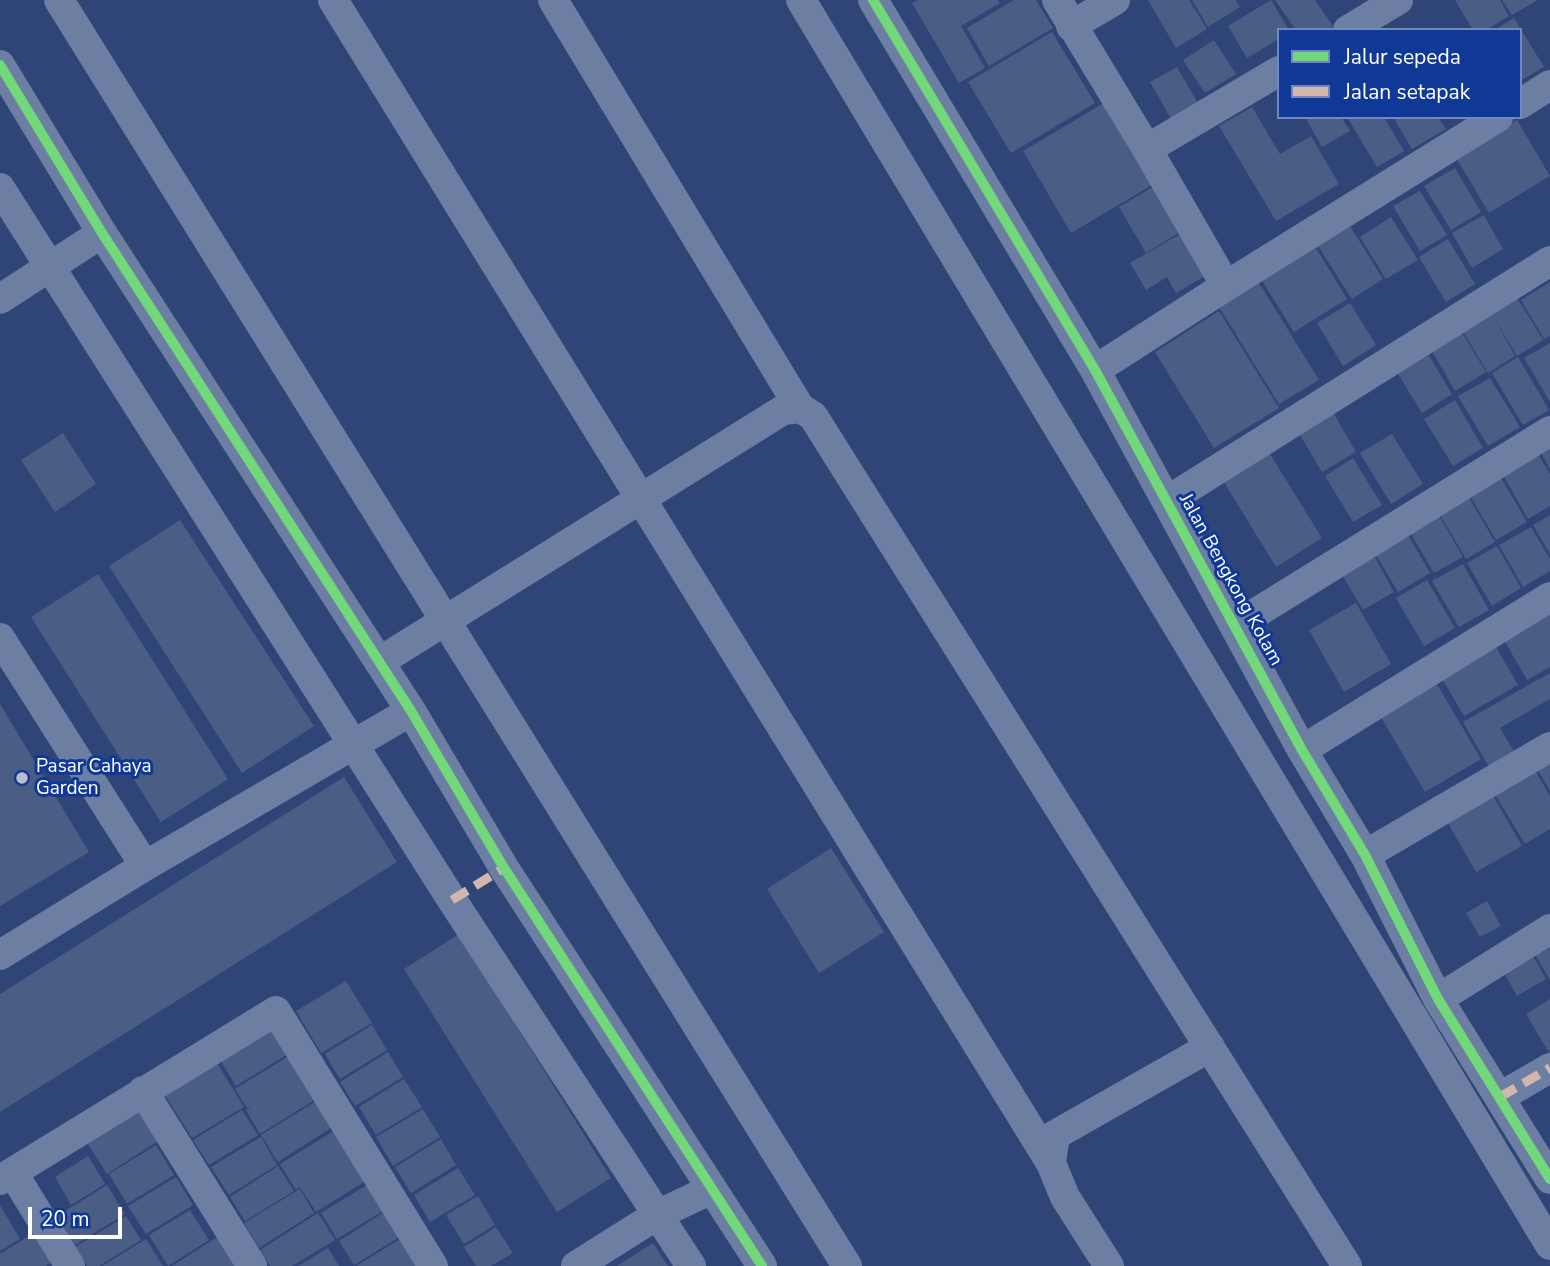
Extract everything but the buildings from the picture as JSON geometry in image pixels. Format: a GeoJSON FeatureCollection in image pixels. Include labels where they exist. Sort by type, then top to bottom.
{"type":"FeatureCollection","features":[{"type":"Feature","properties":{"kind":"street"},"geometry":{"type":"LineString","coordinates":[[59,0],[847,1266]]}},
{"type":"Feature","properties":{"kind":"street"},"geometry":{"type":"LineString","coordinates":[[332,0],[1051,1163],[1065,1197],[1108,1266]]}},
{"type":"Feature","properties":{"kind":"street"},"geometry":{"type":"LineString","coordinates":[[553,0],[800,408],[813,416],[1347,1266]]}},
{"type":"Feature","properties":{"kind":"street"},"geometry":{"type":"LineString","coordinates":[[801,0],[1550,1245]]}},
{"type":"Feature","properties":{"kind":"street","name":"Jalan Bengkong Kolam"},"geometry":{"type":"LineString","coordinates":[[873,0],[1096,370],[1302,750],[1365,855],[1438,999],[1550,1179]]}},
{"type":"Feature","properties":{"kind":"street"},"geometry":{"type":"LineString","coordinates":[[1057,0],[1226,286]]}},
{"type":"Feature","properties":{"kind":"street"},"geometry":{"type":"LineString","coordinates":[[1071,26],[1115,0]]}},
{"type":"Feature","properties":{"kind":"street"},"geometry":{"type":"LineString","coordinates":[[1351,28],[1398,0]]}},
{"type":"Feature","properties":{"kind":"street"},"geometry":{"type":"LineString","coordinates":[[0,65],[102,233],[411,711],[504,868],[762,1266]]}},
{"type":"Feature","properties":{"kind":"street"},"geometry":{"type":"LineString","coordinates":[[1147,149],[1277,72]]}},
{"type":"Feature","properties":{"kind":"street"},"geometry":{"type":"LineString","coordinates":[[1522,103],[1550,85]]}},
{"type":"Feature","properties":{"kind":"street"},"geometry":{"type":"LineString","coordinates":[[1096,370],[1495,119]]}},
{"type":"Feature","properties":{"kind":"street"},"geometry":{"type":"LineString","coordinates":[[0,188],[452,900],[691,1266]]}},
{"type":"Feature","properties":{"kind":"street"},"geometry":{"type":"LineString","coordinates":[[0,299],[102,233]]}},
{"type":"Feature","properties":{"kind":"street"},"geometry":{"type":"LineString","coordinates":[[1167,501],[1550,261]]}},
{"type":"Feature","properties":{"kind":"street"},"geometry":{"type":"LineString","coordinates":[[379,662],[783,410],[800,408]]}},
{"type":"Feature","properties":{"kind":"street"},"geometry":{"type":"LineString","coordinates":[[1235,626],[1550,431]]}},
{"type":"Feature","properties":{"kind":"street"},"geometry":{"type":"LineString","coordinates":[[1302,750],[1550,597]]}},
{"type":"Feature","properties":{"kind":"street"},"geometry":{"type":"LineString","coordinates":[[0,638],[145,866]]}},
{"type":"Feature","properties":{"kind":"street"},"geometry":{"type":"LineString","coordinates":[[0,955],[145,866],[411,711]]}},
{"type":"Feature","properties":{"kind":"street"},"geometry":{"type":"LineString","coordinates":[[1365,855],[1550,747]]}},
{"type":"Feature","properties":{"kind":"street"},"geometry":{"type":"LineString","coordinates":[[1438,999],[1550,929]]}},
{"type":"Feature","properties":{"kind":"street"},"geometry":{"type":"LineString","coordinates":[[70,1266],[7,1177],[276,1011],[433,1266]]}},
{"type":"Feature","properties":{"kind":"street"},"geometry":{"type":"LineString","coordinates":[[1051,1163],[1055,1135],[1210,1047]]}},
{"type":"Feature","properties":{"kind":"street"},"geometry":{"type":"LineString","coordinates":[[1500,1097],[1550,1068]]}},
{"type":"Feature","properties":{"kind":"street"},"geometry":{"type":"LineString","coordinates":[[143,1091],[251,1266]]}},
{"type":"Feature","properties":{"kind":"street"},"geometry":{"type":"LineString","coordinates":[[576,1266],[657,1215],[712,1189]]}},
{"type":"Feature","properties":{"kind":"marked path"},"geometry":{"type":"LineString","coordinates":[[452,900],[504,868]]}},
{"type":"Feature","properties":{"kind":"marked path"},"geometry":{"type":"LineString","coordinates":[[1500,1097],[1550,1068]]}},
{"type":"Feature","properties":{"kind":"cycle path"},"geometry":{"type":"LineString","coordinates":[[873,0],[1095,370],[1302,750],[1365,855],[1438,999],[1550,1179]]}},
{"type":"Feature","properties":{"kind":"cycle path"},"geometry":{"type":"LineString","coordinates":[[0,65],[102,233],[411,711],[504,868],[762,1266]]}},
{"type":"Feature","properties":{"kind":"place","name":"Pasar Cahaya Garden"},"geometry":{"type":"Point","coordinates":[22,778]}}]}
